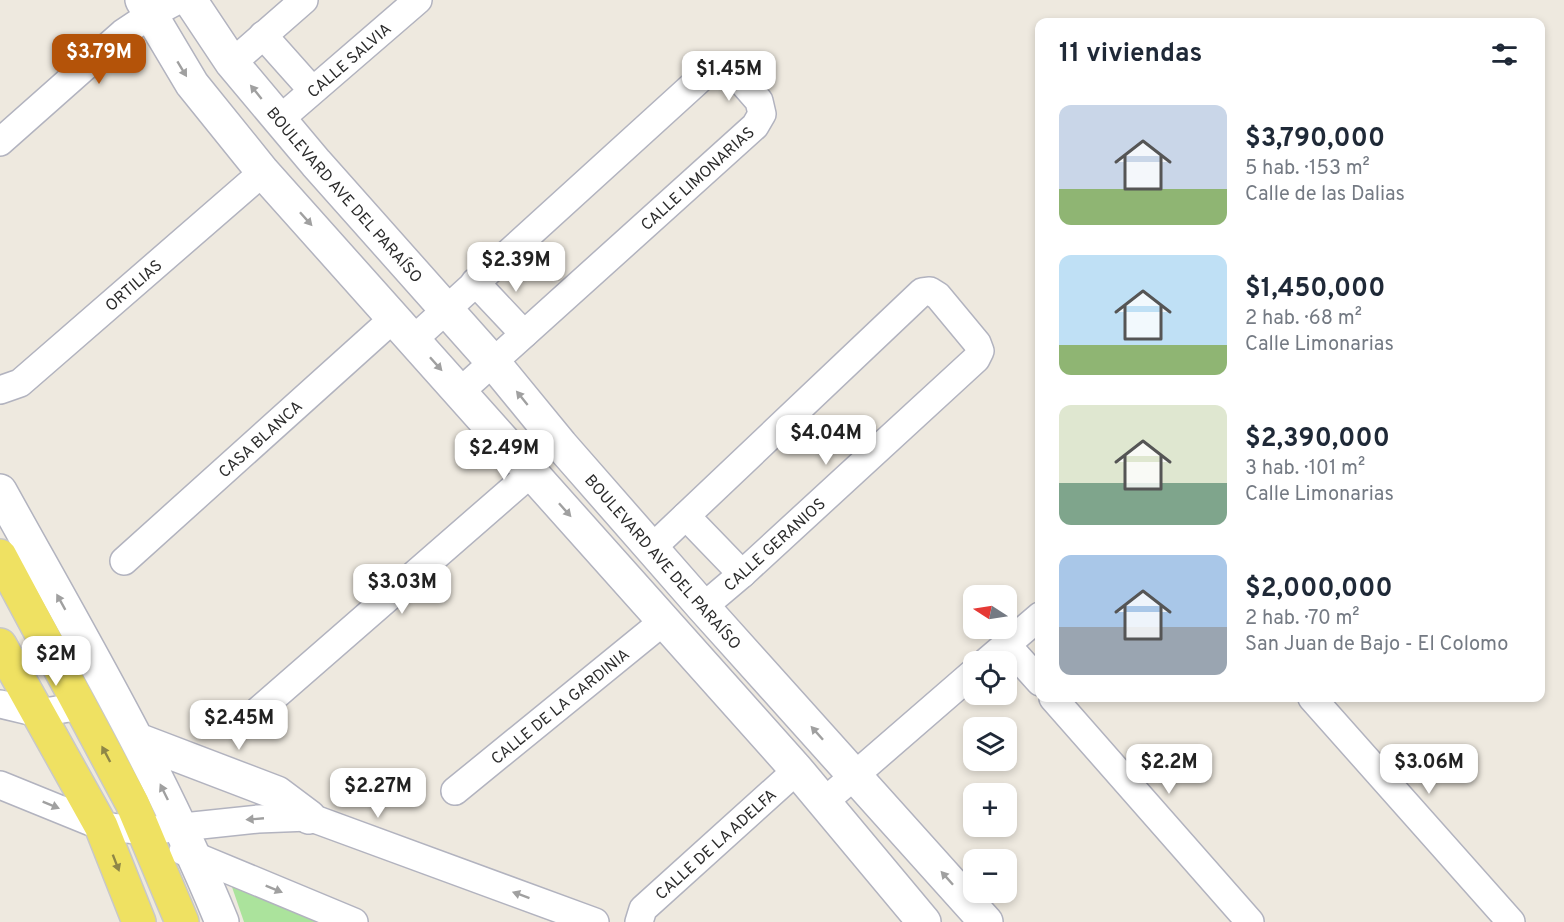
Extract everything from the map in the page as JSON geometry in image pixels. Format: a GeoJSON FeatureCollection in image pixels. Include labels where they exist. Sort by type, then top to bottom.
{"type":"FeatureCollection","features":[{"type":"Feature","properties":{"kind":"main road"},"geometry":{"type":"LineString","coordinates":[[0,556],[82,706],[145,831],[182,922]]}},
{"type":"Feature","properties":{"kind":"main road"},"geometry":{"type":"LineString","coordinates":[[0,645],[101,826],[139,922]]}},
{"type":"Feature","properties":{"kind":"street","name":"BOULEVARD AVE DEL PARAÍSO"},"geometry":{"type":"LineString","coordinates":[[190,0],[232,63],[279,120],[493,362],[561,445],[703,607],[986,922]]}},
{"type":"Feature","properties":{"kind":"street"},"geometry":{"type":"LineString","coordinates":[[232,63],[304,0]]}},
{"type":"Feature","properties":{"kind":"street","name":"CALLE SALVIA"},"geometry":{"type":"LineString","coordinates":[[279,120],[418,0]]}},
{"type":"Feature","properties":{"kind":"street"},"geometry":{"type":"LineString","coordinates":[[0,142],[157,5],[192,84],[263,172],[665,620],[797,770],[924,922]]}},
{"type":"Feature","properties":{"kind":"street"},"geometry":{"type":"LineString","coordinates":[[263,35],[312,90]]}},
{"type":"Feature","properties":{"kind":"street","name":"CALLE LIMONARIAS"},"geometry":{"type":"LineString","coordinates":[[404,328],[445,309],[712,68],[721,66],[731,69],[759,101],[762,114],[755,126],[461,391]]}},
{"type":"Feature","properties":{"kind":"street","name":"ORTILIAS"},"geometry":{"type":"LineString","coordinates":[[0,390],[20,383],[263,172]]}},
{"type":"Feature","properties":{"kind":"street"},"geometry":{"type":"LineString","coordinates":[[476,282],[524,334]]}},
{"type":"Feature","properties":{"kind":"street","name":"CALLE GERANIOS"},"geometry":{"type":"LineString","coordinates":[[652,548],[922,292],[930,291],[938,296],[977,343],[980,351],[976,359],[703,607]]}},
{"type":"Feature","properties":{"kind":"street","name":"CASA BLANCA"},"geometry":{"type":"LineString","coordinates":[[124,561],[404,328]]}},
{"type":"Feature","properties":{"kind":"street"},"geometry":{"type":"LineString","coordinates":[[244,723],[531,473]]}},
{"type":"Feature","properties":{"kind":"street"},"geometry":{"type":"LineString","coordinates":[[0,491],[138,740],[188,842],[222,922]]}},
{"type":"Feature","properties":{"kind":"street"},"geometry":{"type":"LineString","coordinates":[[686,516],[742,574]]}},
{"type":"Feature","properties":{"kind":"street","name":"CALLE DE LA GARDINIA"},"geometry":{"type":"LineString","coordinates":[[455,791],[665,620]]}},
{"type":"Feature","properties":{"kind":"street"},"geometry":{"type":"LineString","coordinates":[[998,651],[1035,620]]}},
{"type":"Feature","properties":{"kind":"street"},"geometry":{"type":"LineString","coordinates":[[1006,644],[1035,676]]}},
{"type":"Feature","properties":{"kind":"street"},"geometry":{"type":"LineString","coordinates":[[824,802],[963,681]]}},
{"type":"Feature","properties":{"kind":"street"},"geometry":{"type":"LineString","coordinates":[[1057,702],[1250,922]]}},
{"type":"Feature","properties":{"kind":"street"},"geometry":{"type":"LineString","coordinates":[[1316,702],[1511,922]]}},
{"type":"Feature","properties":{"kind":"street"},"geometry":{"type":"LineString","coordinates":[[0,704],[38,713],[82,706]]}},
{"type":"Feature","properties":{"kind":"street"},"geometry":{"type":"LineString","coordinates":[[138,740],[277,793],[309,817],[547,914],[595,922]]}},
{"type":"Feature","properties":{"kind":"street","name":"CALLE DE LA ADELFA"},"geometry":{"type":"LineString","coordinates":[[639,922],[643,909],[797,770]]}},
{"type":"Feature","properties":{"kind":"street"},"geometry":{"type":"LineString","coordinates":[[0,785],[101,826],[145,831],[188,842],[354,922]]}},
{"type":"Feature","properties":{"kind":"street"},"geometry":{"type":"LineString","coordinates":[[188,842],[258,819],[309,817]]}},
{"type":"Feature","properties":{"kind":"green space"},"geometry":{"type":"Polygon","coordinates":[[[232,887],[341,922],[244,922],[232,887]]]}}]}
